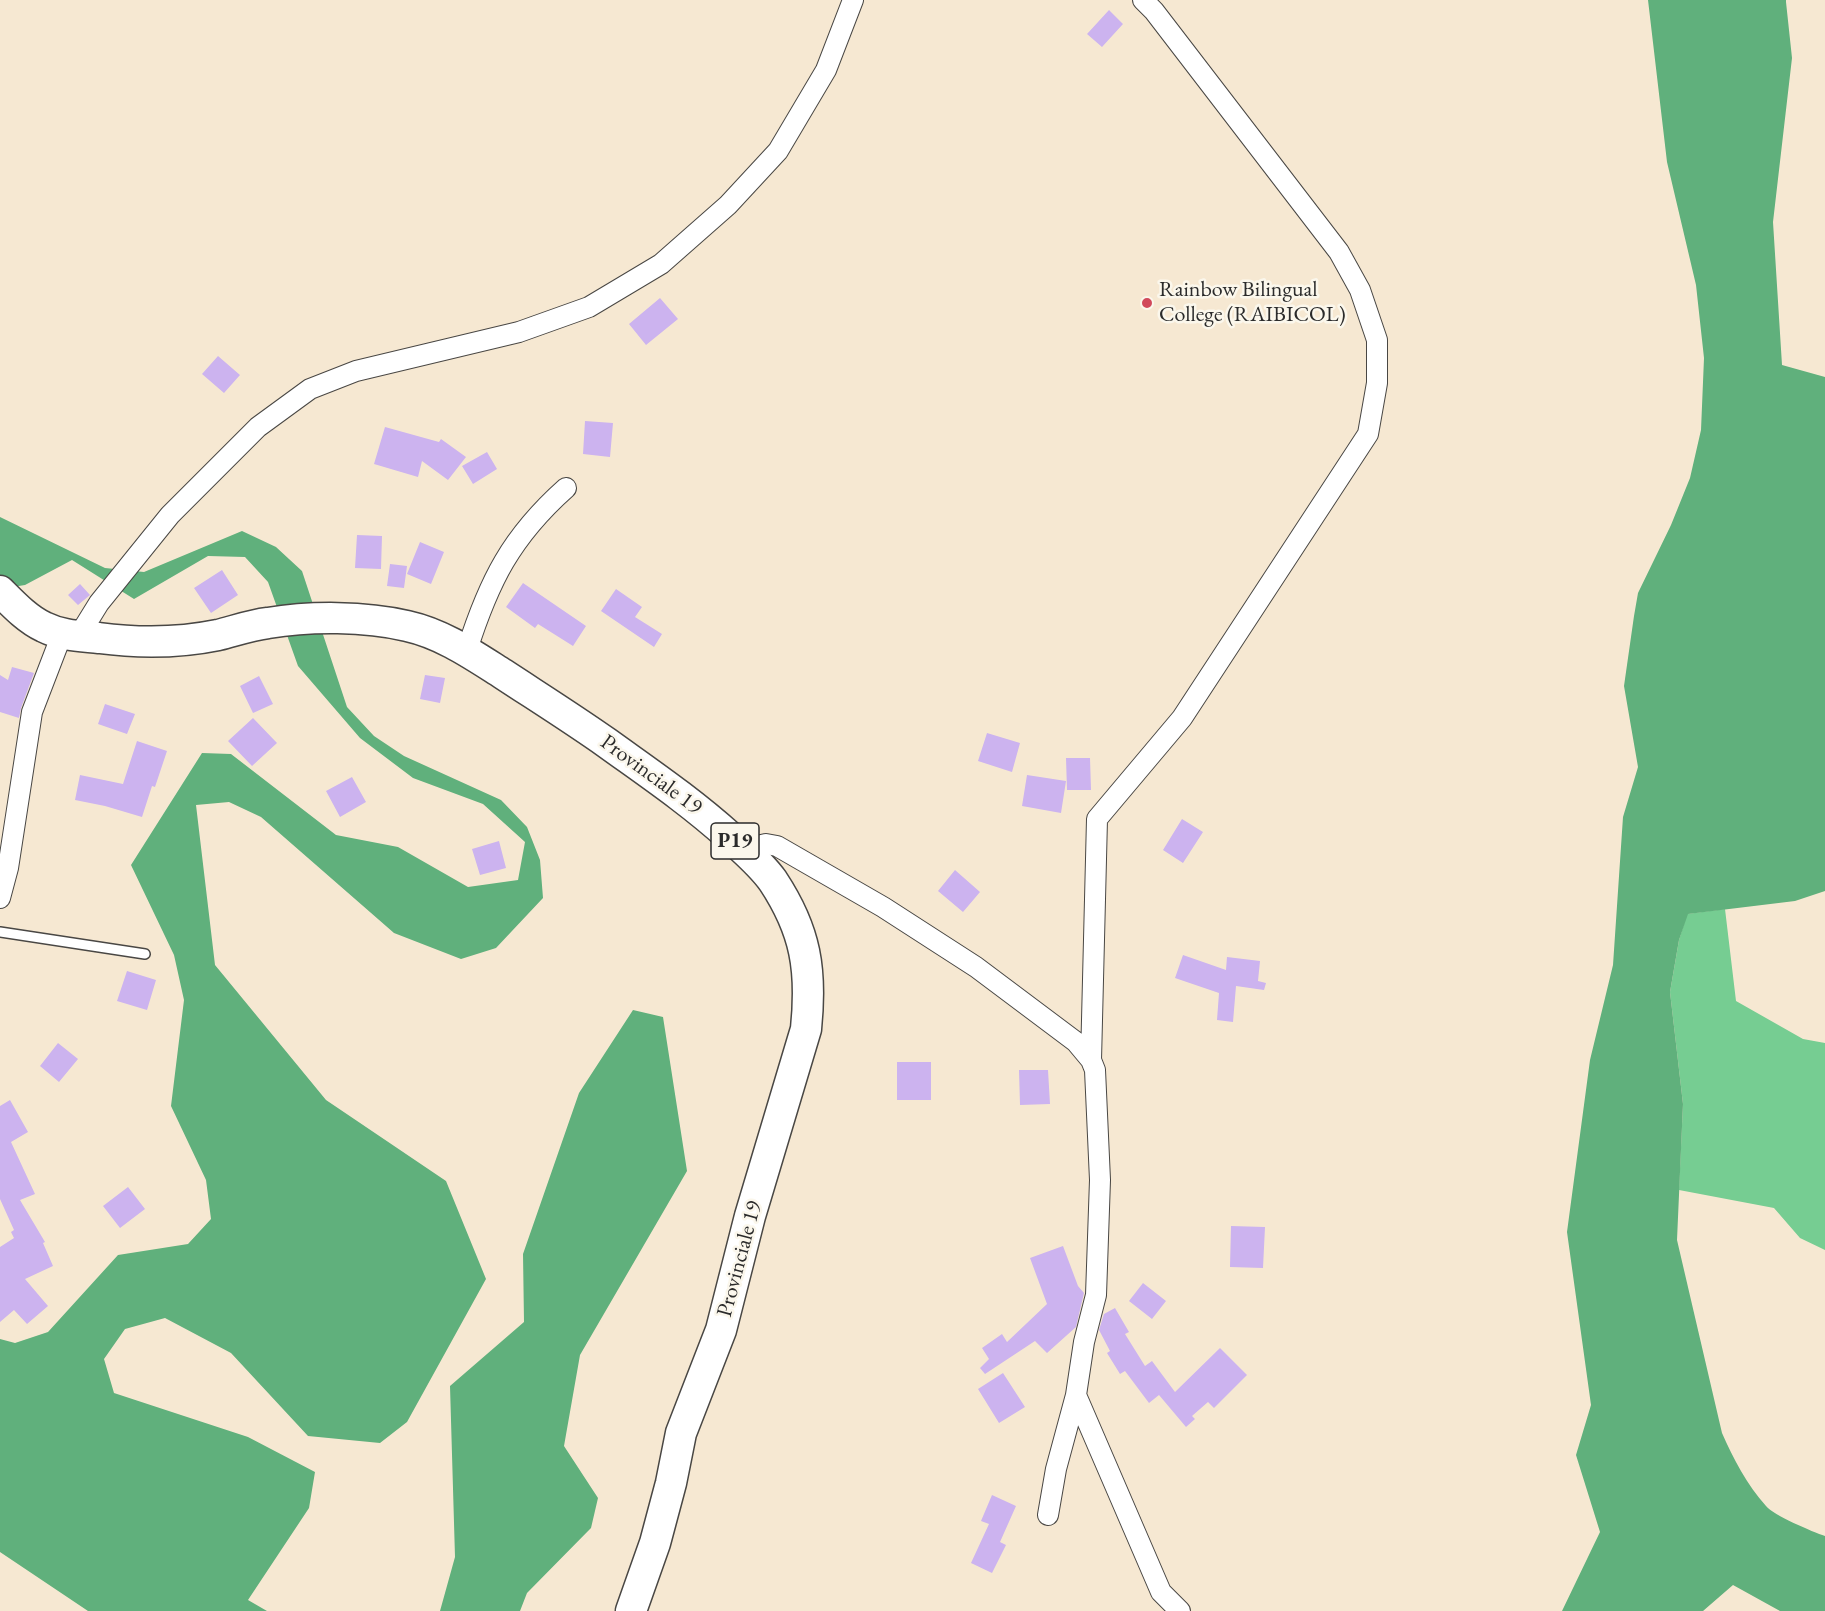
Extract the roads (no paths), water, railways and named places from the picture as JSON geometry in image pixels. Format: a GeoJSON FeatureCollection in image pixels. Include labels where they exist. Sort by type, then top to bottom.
{"type":"FeatureCollection","features":[{"type":"Feature","properties":{"kind":"main road","name":"Provinciale 19"},"geometry":{"type":"LineString","coordinates":[[0,591],[42,627],[70,636],[116,641],[171,640],[215,635],[301,619],[356,620],[407,626],[435,635],[467,650],[566,714],[666,783],[708,816],[744,849],[763,867],[774,883],[800,930],[806,954],[808,976],[806,1029],[750,1216],[721,1330],[681,1433],[655,1543],[631,1611]]}},
{"type":"Feature","properties":{"kind":"street"},"geometry":{"type":"LineString","coordinates":[[0,898],[8,868],[32,712],[70,636],[170,515],[258,427],[310,389],[356,371],[519,332],[589,307],[661,264],[728,206],[778,152],[826,70],[853,0]]}},
{"type":"Feature","properties":{"kind":"street"},"geometry":{"type":"LineString","coordinates":[[1091,1060],[1096,819],[1182,718],[1328,498],[1368,434],[1377,383],[1377,340],[1360,290],[1339,252],[1154,11],[1143,0]]}},
{"type":"Feature","properties":{"kind":"street"},"geometry":{"type":"LineString","coordinates":[[467,650],[485,599],[512,546],[548,504],[566,488]]}},
{"type":"Feature","properties":{"kind":"street"},"geometry":{"type":"LineString","coordinates":[[744,849],[766,844],[777,846],[883,908],[976,967],[1076,1042],[1091,1060],[1095,1070],[1100,1180],[1096,1295],[1084,1342],[1076,1395],[1056,1469],[1048,1515]]}},
{"type":"Feature","properties":{"kind":"street"},"geometry":{"type":"LineString","coordinates":[[1076,1395],[1161,1592],[1180,1611]]}},
{"type":"Feature","properties":{"kind":"lane"},"geometry":{"type":"LineString","coordinates":[[0,932],[145,954]]}},
{"type":"Feature","properties":{"kind":"place","name":"Rainbow Bilingual College (RAIBICOL)"},"geometry":{"type":"Point","coordinates":[1147,303]}}]}
